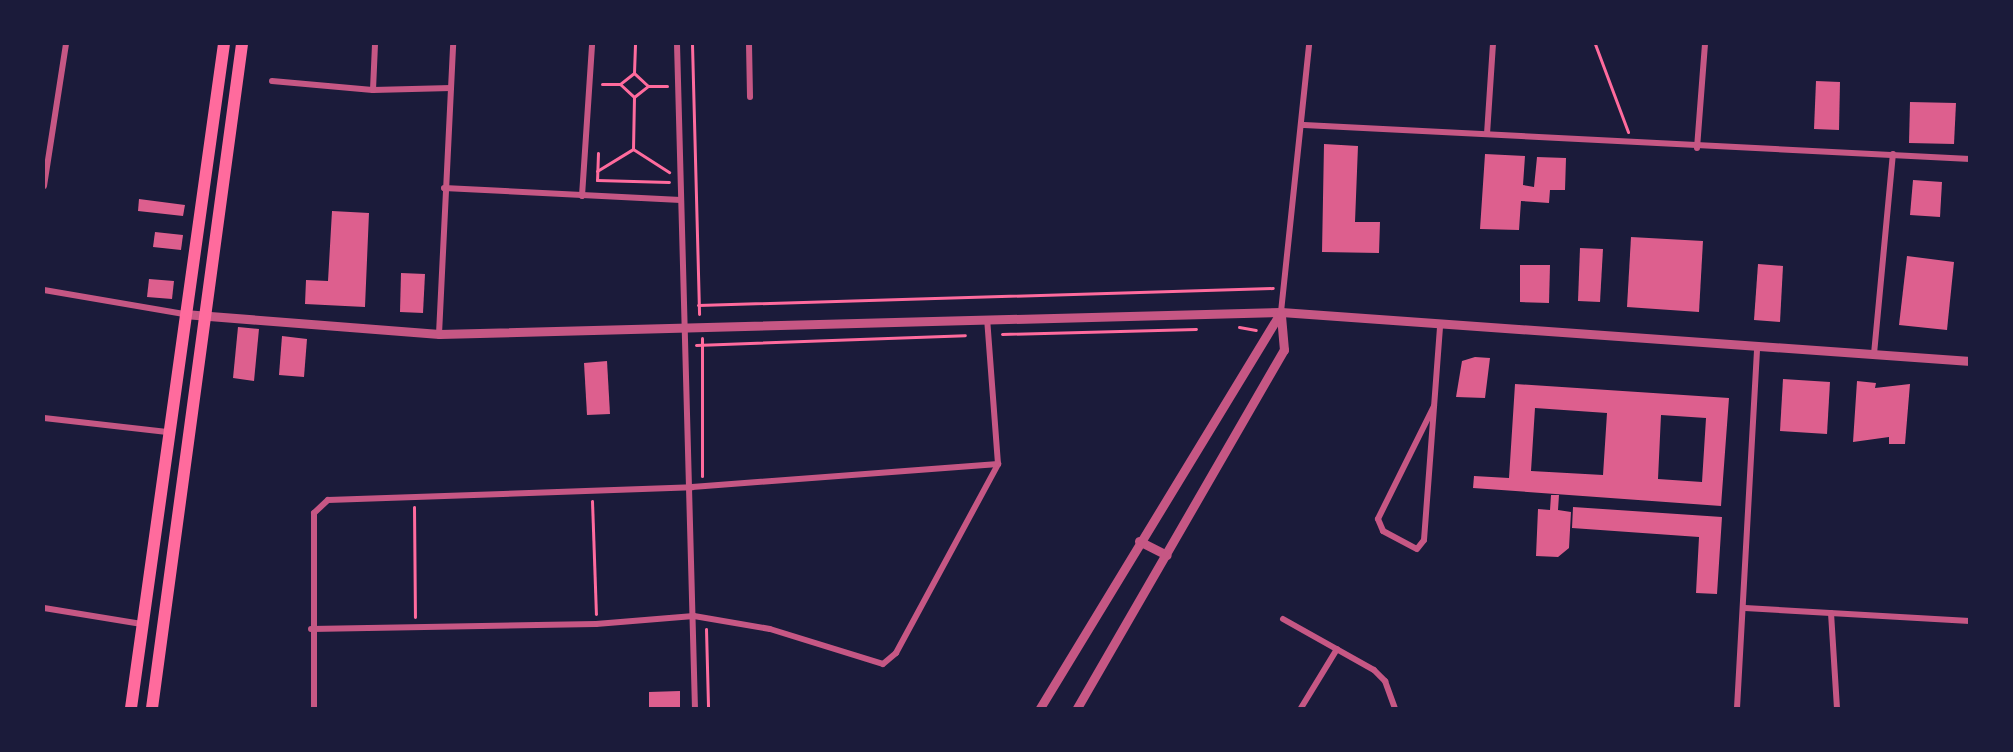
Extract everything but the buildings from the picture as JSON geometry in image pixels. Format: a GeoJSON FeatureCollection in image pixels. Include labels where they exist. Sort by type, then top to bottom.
{"type":"FeatureCollection","features":[{"type":"Feature","properties":{"kind":"main road"},"geometry":{"type":"LineString","coordinates":[[131,708],[167,432],[224,44]]}},
{"type":"Feature","properties":{"kind":"main road"},"geometry":{"type":"LineString","coordinates":[[152,708],[203,316],[243,44]]}},
{"type":"Feature","properties":{"kind":"street"},"geometry":{"type":"LineString","coordinates":[[44,186],[66,44]]}},
{"type":"Feature","properties":{"kind":"street"},"geometry":{"type":"LineString","coordinates":[[373,90],[375,44]]}},
{"type":"Feature","properties":{"kind":"street"},"geometry":{"type":"LineString","coordinates":[[439,334],[444,188],[453,44]]}},
{"type":"Feature","properties":{"kind":"street"},"geometry":{"type":"LineString","coordinates":[[582,196],[592,44]]}},
{"type":"Feature","properties":{"kind":"street"},"geometry":{"type":"LineString","coordinates":[[677,44],[684,325],[692,487],[695,708]]}},
{"type":"Feature","properties":{"kind":"street"},"geometry":{"type":"LineString","coordinates":[[749,44],[750,97]]}},
{"type":"Feature","properties":{"kind":"street"},"geometry":{"type":"LineString","coordinates":[[1077,708],[1284,350],[1281,312],[1304,125],[1309,44]]}},
{"type":"Feature","properties":{"kind":"street"},"geometry":{"type":"LineString","coordinates":[[1487,134],[1494,44]]}},
{"type":"Feature","properties":{"kind":"street"},"geometry":{"type":"LineString","coordinates":[[1697,148],[1705,44]]}},
{"type":"Feature","properties":{"kind":"street"},"geometry":{"type":"LineString","coordinates":[[272,81],[373,90],[451,88]]}},
{"type":"Feature","properties":{"kind":"street"},"geometry":{"type":"LineString","coordinates":[[1304,125],[1697,148],[1893,154],[1970,159]]}},
{"type":"Feature","properties":{"kind":"street"},"geometry":{"type":"LineString","coordinates":[[1874,354],[1893,154]]}},
{"type":"Feature","properties":{"kind":"street"},"geometry":{"type":"LineString","coordinates":[[444,188],[681,200]]}},
{"type":"Feature","properties":{"kind":"street"},"geometry":{"type":"LineString","coordinates":[[44,290],[184,314],[439,334],[684,325],[1281,312],[1757,348],[1970,361]]}},
{"type":"Feature","properties":{"kind":"street"},"geometry":{"type":"LineString","coordinates":[[1040,708],[1138,541],[1266,332],[1281,312]]}},
{"type":"Feature","properties":{"kind":"street"},"geometry":{"type":"LineString","coordinates":[[312,629],[415,629],[596,624],[694,616],[770,629],[883,664],[896,653],[998,464],[987,319]]}},
{"type":"Feature","properties":{"kind":"street"},"geometry":{"type":"LineString","coordinates":[[1434,406],[1378,519],[1383,531],[1417,549],[1424,540],[1434,406],[1440,325]]}},
{"type":"Feature","properties":{"kind":"street"},"geometry":{"type":"LineString","coordinates":[[1737,708],[1745,608],[1757,348]]}},
{"type":"Feature","properties":{"kind":"street"},"geometry":{"type":"LineString","coordinates":[[44,418],[167,432]]}},
{"type":"Feature","properties":{"kind":"street"},"geometry":{"type":"LineString","coordinates":[[314,708],[312,629],[314,513],[328,500],[692,487],[998,464]]}},
{"type":"Feature","properties":{"kind":"street"},"geometry":{"type":"LineString","coordinates":[[1138,541],[1167,555]]}},
{"type":"Feature","properties":{"kind":"street"},"geometry":{"type":"LineString","coordinates":[[44,608],[142,624]]}},
{"type":"Feature","properties":{"kind":"street"},"geometry":{"type":"LineString","coordinates":[[1745,608],[1970,621]]}},
{"type":"Feature","properties":{"kind":"street"},"geometry":{"type":"LineString","coordinates":[[1831,613],[1837,708]]}},
{"type":"Feature","properties":{"kind":"street"},"geometry":{"type":"LineString","coordinates":[[1283,619],[1380,676],[1395,708]]}},
{"type":"Feature","properties":{"kind":"street"},"geometry":{"type":"LineString","coordinates":[[1301,708],[1336,649]]}},
{"type":"Feature","properties":{"kind":"path"},"geometry":{"type":"LineString","coordinates":[[635,44],[634,73],[648,86],[667,87]]}},
{"type":"Feature","properties":{"kind":"path"},"geometry":{"type":"LineString","coordinates":[[692,44],[698,305],[703,344],[702,486]]}},
{"type":"Feature","properties":{"kind":"path"},"geometry":{"type":"LineString","coordinates":[[1595,44],[1633,144]]}},
{"type":"Feature","properties":{"kind":"path"},"geometry":{"type":"LineString","coordinates":[[602,84],[620,84],[634,73]]}},
{"type":"Feature","properties":{"kind":"path"},"geometry":{"type":"LineString","coordinates":[[602,95],[603,74]]}},
{"type":"Feature","properties":{"kind":"path"},"geometry":{"type":"LineString","coordinates":[[667,76],[668,97]]}},
{"type":"Feature","properties":{"kind":"path"},"geometry":{"type":"LineString","coordinates":[[620,84],[634,97],[633,148]]}},
{"type":"Feature","properties":{"kind":"path"},"geometry":{"type":"LineString","coordinates":[[634,97],[648,86]]}},
{"type":"Feature","properties":{"kind":"path"},"geometry":{"type":"LineString","coordinates":[[597,171],[633,148]]}},
{"type":"Feature","properties":{"kind":"path"},"geometry":{"type":"LineString","coordinates":[[633,148],[669,172]]}},
{"type":"Feature","properties":{"kind":"path"},"geometry":{"type":"LineString","coordinates":[[598,149],[597,180],[669,182],[669,162]]}},
{"type":"Feature","properties":{"kind":"path"},"geometry":{"type":"LineString","coordinates":[[698,305],[1284,287]]}},
{"type":"Feature","properties":{"kind":"path"},"geometry":{"type":"LineString","coordinates":[[1235,327],[1266,332]]}},
{"type":"Feature","properties":{"kind":"path"},"geometry":{"type":"LineString","coordinates":[[686,345],[1199,329]]}},
{"type":"Feature","properties":{"kind":"path"},"geometry":{"type":"LineString","coordinates":[[592,490],[596,624]]}},
{"type":"Feature","properties":{"kind":"path"},"geometry":{"type":"LineString","coordinates":[[414,496],[415,629]]}},
{"type":"Feature","properties":{"kind":"path"},"geometry":{"type":"LineString","coordinates":[[705,618],[708,708]]}}]}
